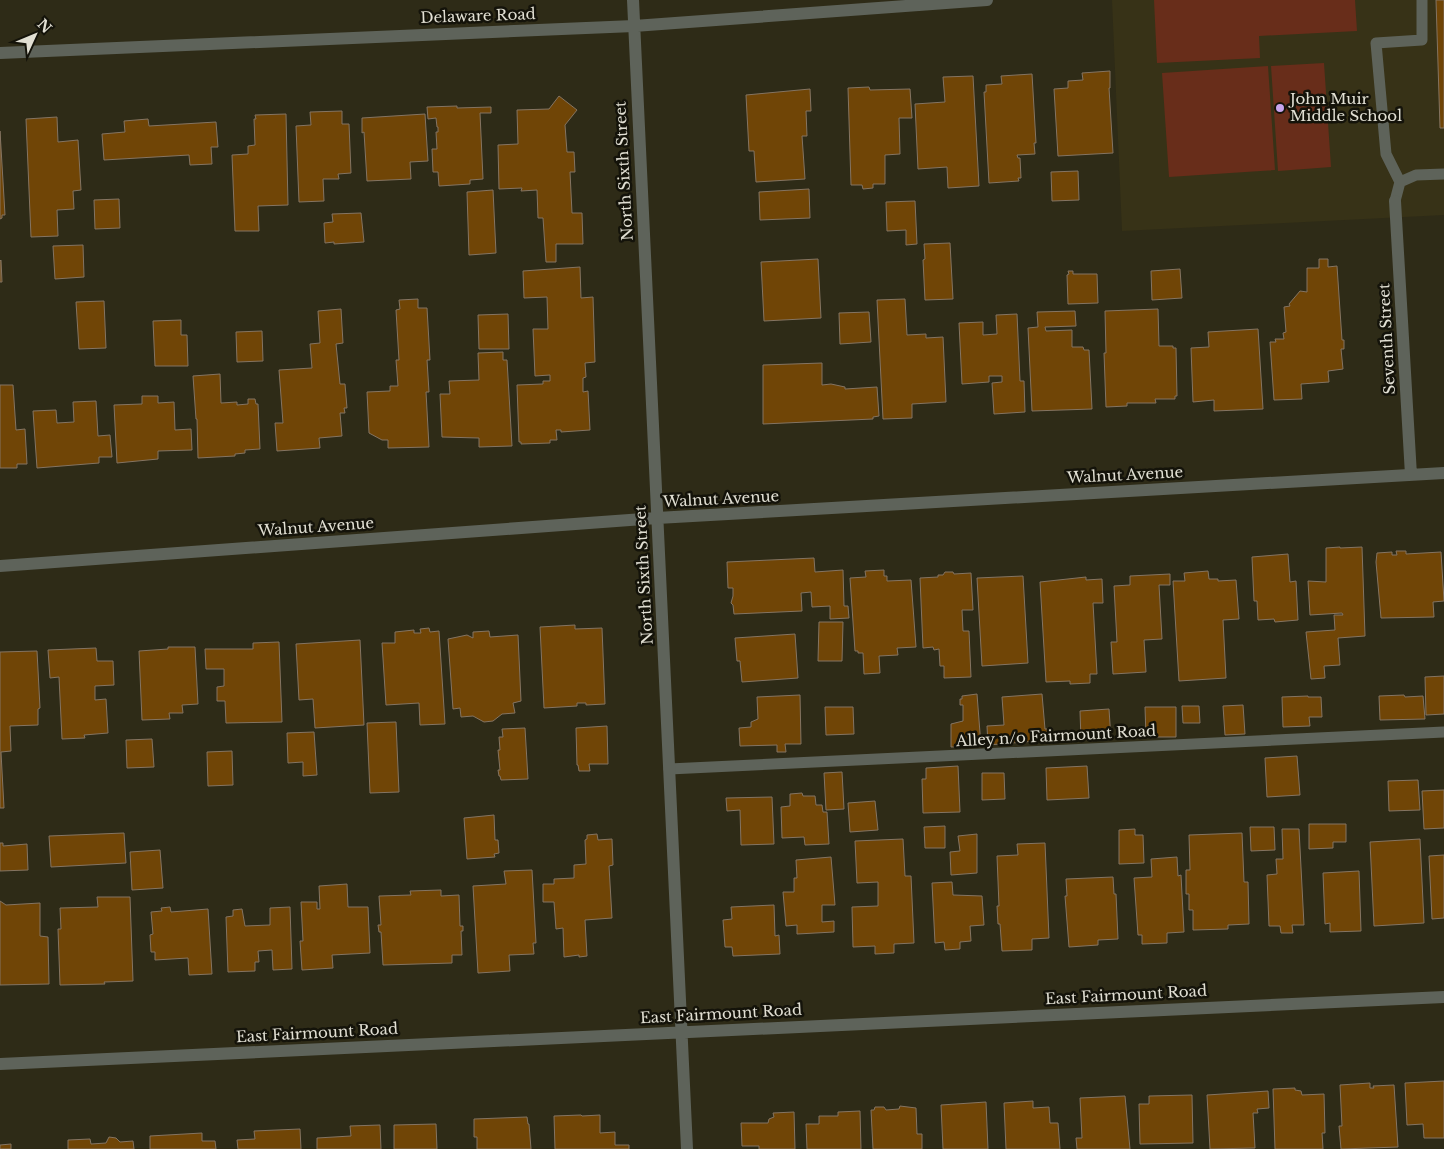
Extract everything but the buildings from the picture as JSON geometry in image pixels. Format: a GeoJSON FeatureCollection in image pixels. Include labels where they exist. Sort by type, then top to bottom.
{"type":"FeatureCollection","features":[{"type":"Feature","properties":{"kind":"street","name":"North Sixth Street"},"geometry":{"type":"LineString","coordinates":[[633,0],[687,1149]]}},
{"type":"Feature","properties":{"kind":"street","name":"Delaware Road"},"geometry":{"type":"LineString","coordinates":[[0,53],[634,26],[987,0]]}},
{"type":"Feature","properties":{"kind":"street","name":"Seventh Street"},"geometry":{"type":"LineString","coordinates":[[1395,201],[1411,475]]}},
{"type":"Feature","properties":{"kind":"street","name":"Walnut Avenue"},"geometry":{"type":"LineString","coordinates":[[0,566],[657,518],[1444,473]]}},
{"type":"Feature","properties":{"kind":"street","name":"East Fairmount Road"},"geometry":{"type":"LineString","coordinates":[[0,1064],[1444,997]]}},
{"type":"Feature","properties":{"kind":"lane"},"geometry":{"type":"LineString","coordinates":[[1395,201],[1400,182],[1386,154],[1376,43],[1422,40],[1422,0]]}},
{"type":"Feature","properties":{"kind":"lane"},"geometry":{"type":"LineString","coordinates":[[1400,182],[1416,175],[1444,174]]}},
{"type":"Feature","properties":{"kind":"lane","name":"Alley n/o Fairmount Road"},"geometry":{"type":"LineString","coordinates":[[669,769],[1444,732]]}},
{"type":"Feature","properties":{"kind":"shaded area","name":"John Muir Middle School"},"geometry":{"type":"Polygon","coordinates":[[[1112,0],[1444,0],[1444,215],[1122,231],[1112,0]]]}},
{"type":"Feature","properties":{"kind":"shaded area"},"geometry":{"type":"Polygon","coordinates":[[[1154,0],[1355,0],[1357,31],[1259,36],[1260,58],[1157,63],[1154,0]]]}},
{"type":"Feature","properties":{"kind":"shaded area"},"geometry":{"type":"Polygon","coordinates":[[[1324,63],[1331,167],[1278,171],[1271,66],[1324,63]]]}},
{"type":"Feature","properties":{"kind":"shaded area"},"geometry":{"type":"Polygon","coordinates":[[[1268,66],[1275,170],[1169,177],[1162,73],[1268,66]]]}},
{"type":"Feature","properties":{"kind":"place","name":"John Muir Middle School"},"geometry":{"type":"Point","coordinates":[1280,108]}}]}
